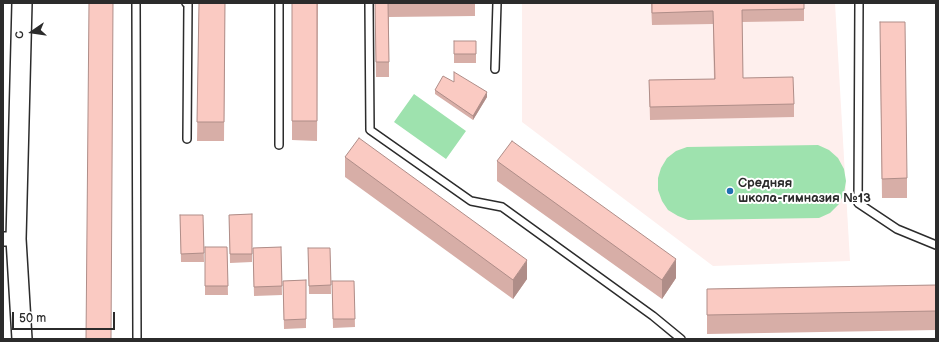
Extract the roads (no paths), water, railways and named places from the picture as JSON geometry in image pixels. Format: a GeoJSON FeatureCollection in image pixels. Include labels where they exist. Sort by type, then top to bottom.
{"type":"FeatureCollection","features":[{"type":"Feature","properties":{"kind":"main road"},"geometry":{"type":"LineString","coordinates":[[22,3],[10,239],[22,339]]}},
{"type":"Feature","properties":{"kind":"lane"},"geometry":{"type":"LineString","coordinates":[[136,3],[137,339]]}},
{"type":"Feature","properties":{"kind":"lane"},"geometry":{"type":"LineString","coordinates":[[186,3],[188,4],[186,139]]}},
{"type":"Feature","properties":{"kind":"lane"},"geometry":{"type":"LineString","coordinates":[[279,3],[279,145]]}},
{"type":"Feature","properties":{"kind":"lane"},"geometry":{"type":"LineString","coordinates":[[369,3],[370,130],[471,201],[502,207],[653,316],[681,339]]}},
{"type":"Feature","properties":{"kind":"lane"},"geometry":{"type":"LineString","coordinates":[[495,69],[497,3]]}},
{"type":"Feature","properties":{"kind":"lane"},"geometry":{"type":"LineString","coordinates":[[859,3],[858,203],[897,229],[936,246]]}},
{"type":"Feature","properties":{"kind":"place","name":"Средняя школа-гимназия №13"},"geometry":{"type":"Point","coordinates":[730,191]}}]}
